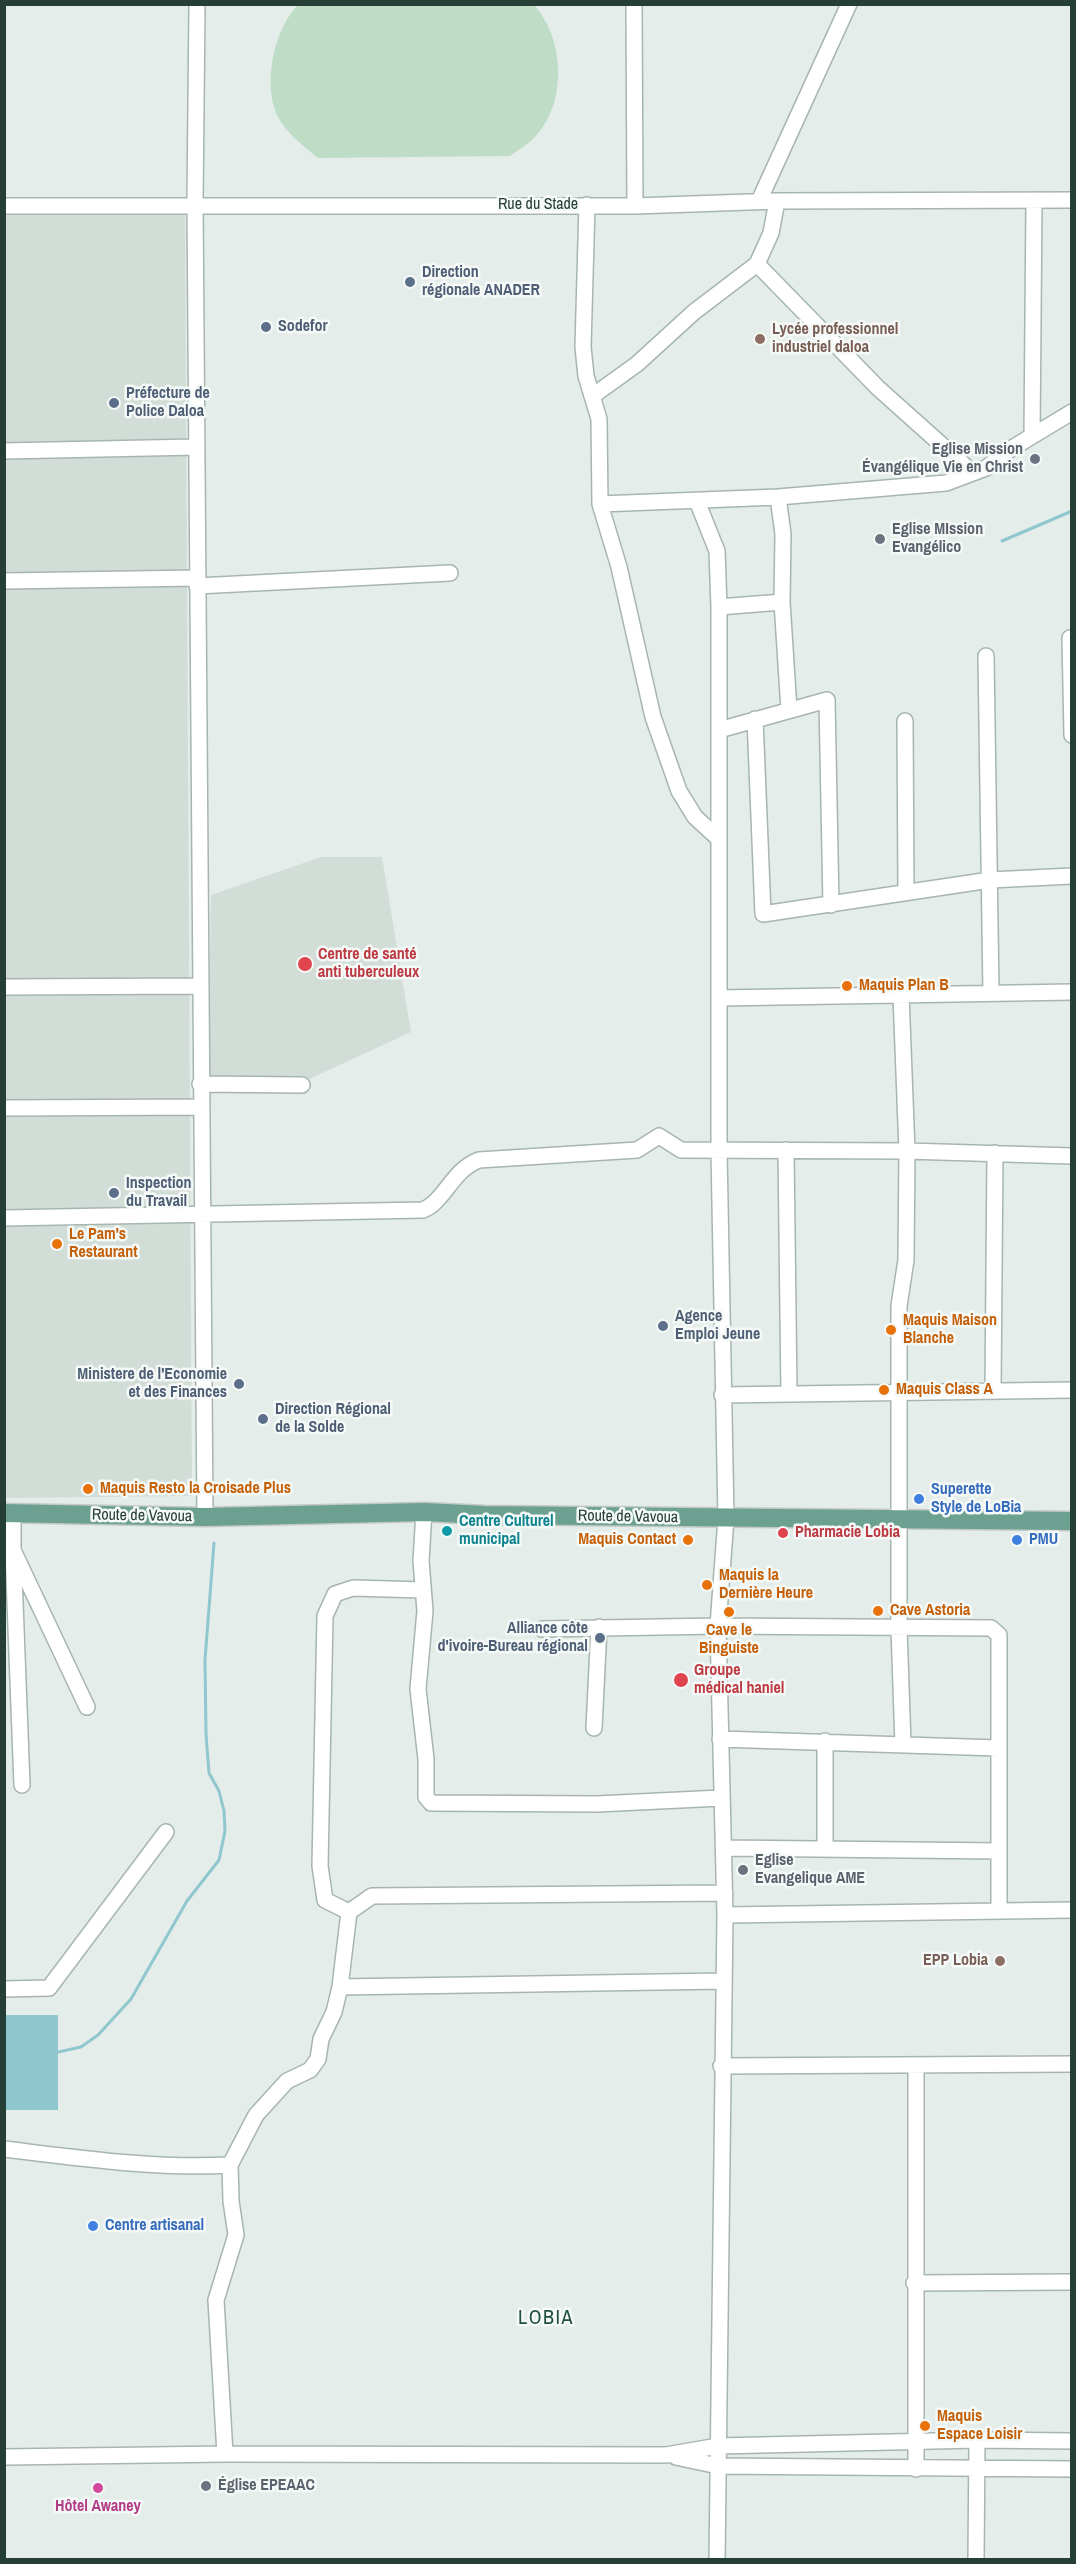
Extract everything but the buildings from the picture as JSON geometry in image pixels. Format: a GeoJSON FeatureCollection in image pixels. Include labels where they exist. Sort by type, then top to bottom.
{"type":"FeatureCollection","features":[{"type":"Feature","properties":{"kind":"main road","name":"Route de Vavoua"},"geometry":{"type":"LineString","coordinates":[[9,1513],[205,1517],[424,1512],[1071,1521]]}},
{"type":"Feature","properties":{"kind":"street"},"geometry":{"type":"LineString","coordinates":[[197,4],[196,447],[205,1517]]}},
{"type":"Feature","properties":{"kind":"street"},"geometry":{"type":"LineString","coordinates":[[634,4],[635,206]]}},
{"type":"Feature","properties":{"kind":"street"},"geometry":{"type":"LineString","coordinates":[[759,201],[849,4]]}},
{"type":"Feature","properties":{"kind":"street"},"geometry":{"type":"LineString","coordinates":[[1032,436],[1034,200]]}},
{"type":"Feature","properties":{"kind":"street","name":"Rue du Stade"},"geometry":{"type":"LineString","coordinates":[[4,206],[195,204],[635,206],[759,201],[1071,200]]}},
{"type":"Feature","properties":{"kind":"street"},"geometry":{"type":"LineString","coordinates":[[594,394],[637,363],[694,312],[757,264],[771,233],[777,201]]}},
{"type":"Feature","properties":{"kind":"street"},"geometry":{"type":"LineString","coordinates":[[587,205],[584,347],[586,376],[594,394],[599,419],[600,504],[628,602],[652,717],[679,791],[695,818],[719,839]]}},
{"type":"Feature","properties":{"kind":"street"},"geometry":{"type":"LineString","coordinates":[[757,264],[878,388],[973,473]]}},
{"type":"Feature","properties":{"kind":"street"},"geometry":{"type":"LineString","coordinates":[[600,504],[778,497],[946,483],[986,468],[1071,412]]}},
{"type":"Feature","properties":{"kind":"street"},"geometry":{"type":"LineString","coordinates":[[4,451],[196,447]]}},
{"type":"Feature","properties":{"kind":"street"},"geometry":{"type":"LineString","coordinates":[[778,497],[783,534],[782,602],[789,710]]}},
{"type":"Feature","properties":{"kind":"street"},"geometry":{"type":"LineString","coordinates":[[697,501],[717,551],[719,607],[718,1151],[726,1518],[718,1626],[725,1916],[721,2066],[717,2559]]}},
{"type":"Feature","properties":{"kind":"street"},"geometry":{"type":"LineString","coordinates":[[4,580],[197,582],[450,573]]}},
{"type":"Feature","properties":{"kind":"street"},"geometry":{"type":"LineString","coordinates":[[719,607],[782,602]]}},
{"type":"Feature","properties":{"kind":"street"},"geometry":{"type":"LineString","coordinates":[[1070,638],[1071,735]]}},
{"type":"Feature","properties":{"kind":"street"},"geometry":{"type":"LineString","coordinates":[[986,656],[991,993]]}},
{"type":"Feature","properties":{"kind":"street"},"geometry":{"type":"LineString","coordinates":[[719,729],[825,700],[828,702],[831,905]]}},
{"type":"Feature","properties":{"kind":"street"},"geometry":{"type":"LineString","coordinates":[[755,720],[762,912],[831,905],[990,880],[1071,876]]}},
{"type":"Feature","properties":{"kind":"street"},"geometry":{"type":"LineString","coordinates":[[905,721],[906,892]]}},
{"type":"Feature","properties":{"kind":"street"},"geometry":{"type":"LineString","coordinates":[[4,987],[199,986]]}},
{"type":"Feature","properties":{"kind":"street"},"geometry":{"type":"LineString","coordinates":[[720,998],[1071,992]]}},
{"type":"Feature","properties":{"kind":"street"},"geometry":{"type":"LineString","coordinates":[[901,995],[907,1151],[906,1260],[899,1306],[898,1519],[903,1745]]}},
{"type":"Feature","properties":{"kind":"street"},"geometry":{"type":"LineString","coordinates":[[200,1084],[302,1086]]}},
{"type":"Feature","properties":{"kind":"street"},"geometry":{"type":"LineString","coordinates":[[4,1108],[200,1107]]}},
{"type":"Feature","properties":{"kind":"street"},"geometry":{"type":"LineString","coordinates":[[4,1218],[423,1210],[431,1207],[466,1165],[479,1160],[637,1150],[659,1136],[681,1150],[907,1151],[1071,1156]]}},
{"type":"Feature","properties":{"kind":"street"},"geometry":{"type":"LineString","coordinates":[[786,1150],[789,1394]]}},
{"type":"Feature","properties":{"kind":"street"},"geometry":{"type":"LineString","coordinates":[[993,1391],[994,1153]]}},
{"type":"Feature","properties":{"kind":"street"},"geometry":{"type":"LineString","coordinates":[[722,1395],[1071,1390]]}},
{"type":"Feature","properties":{"kind":"street"},"geometry":{"type":"LineString","coordinates":[[424,1512],[421,1561],[425,1611],[418,1689],[426,1759],[426,1797],[431,1803],[597,1804],[721,1798]]}},
{"type":"Feature","properties":{"kind":"street"},"geometry":{"type":"LineString","coordinates":[[9,1513],[13,1550],[22,1785]]}},
{"type":"Feature","properties":{"kind":"street"},"geometry":{"type":"LineString","coordinates":[[13,1550],[87,1707]]}},
{"type":"Feature","properties":{"kind":"street"},"geometry":{"type":"LineString","coordinates":[[349,1912],[325,1900],[320,1866],[326,1616],[334,1594],[353,1588],[423,1590]]}},
{"type":"Feature","properties":{"kind":"street"},"geometry":{"type":"LineString","coordinates":[[542,1629],[718,1626],[899,1628],[977,1626],[991,1628],[999,1635],[999,1911]]}},
{"type":"Feature","properties":{"kind":"street"},"geometry":{"type":"LineString","coordinates":[[594,1728],[598,1627]]}},
{"type":"Feature","properties":{"kind":"street"},"geometry":{"type":"LineString","coordinates":[[720,1739],[998,1748]]}},
{"type":"Feature","properties":{"kind":"street"},"geometry":{"type":"LineString","coordinates":[[825,1741],[825,1848]]}},
{"type":"Feature","properties":{"kind":"street"},"geometry":{"type":"LineString","coordinates":[[4,1989],[49,1988],[166,1832]]}},
{"type":"Feature","properties":{"kind":"street"},"geometry":{"type":"LineString","coordinates":[[724,1848],[999,1851]]}},
{"type":"Feature","properties":{"kind":"street"},"geometry":{"type":"LineString","coordinates":[[225,2454],[216,2300],[236,2235],[231,2201],[230,2165],[256,2115],[287,2081],[310,2070],[318,2059],[321,2039],[334,2012],[340,1987],[349,1912],[372,1896],[725,1893]]}},
{"type":"Feature","properties":{"kind":"street"},"geometry":{"type":"LineString","coordinates":[[725,1916],[1071,1910]]}},
{"type":"Feature","properties":{"kind":"street"},"geometry":{"type":"LineString","coordinates":[[340,1987],[723,1981]]}},
{"type":"Feature","properties":{"kind":"street"},"geometry":{"type":"LineString","coordinates":[[721,2066],[1071,2064]]}},
{"type":"Feature","properties":{"kind":"street"},"geometry":{"type":"LineString","coordinates":[[915,2066],[916,2469]]}},
{"type":"Feature","properties":{"kind":"street"},"geometry":{"type":"LineString","coordinates":[[4,2149],[137,2163],[194,2167],[230,2165]]}},
{"type":"Feature","properties":{"kind":"street"},"geometry":{"type":"LineString","coordinates":[[914,2283],[1071,2282]]}},
{"type":"Feature","properties":{"kind":"street"},"geometry":{"type":"LineString","coordinates":[[4,2457],[225,2454],[666,2455],[718,2446],[977,2440],[1071,2441]]}},
{"type":"Feature","properties":{"kind":"street"},"geometry":{"type":"LineString","coordinates":[[976,2559],[977,2440]]}},
{"type":"Feature","properties":{"kind":"street"},"geometry":{"type":"LineString","coordinates":[[666,2455],[718,2466],[1071,2469]]}},
{"type":"Feature","properties":{"kind":"shaded area"},"geometry":{"type":"Polygon","coordinates":[[[4,214],[185,215],[192,1496],[5,1498],[4,214]]]}},
{"type":"Feature","properties":{"kind":"shaded area","name":"Centre de santé anti tuberculeux"},"geometry":{"type":"Polygon","coordinates":[[[321,857],[382,857],[411,1032],[307,1080],[208,1079],[211,895],[321,857]]]}},
{"type":"Feature","properties":{"kind":"green space"},"geometry":{"type":"Polygon","coordinates":[[[298,5],[534,5],[544,19],[557,53],[557,91],[552,109],[544,125],[533,139],[510,156],[318,158],[293,137],[282,124],[272,97],[271,69],[274,54],[283,27],[298,5]]]}},
{"type":"Feature","properties":{"kind":"water"},"geometry":{"type":"Polygon","coordinates":[[[5,2015],[58,2015],[58,2110],[5,2110],[5,2015]]]}},
{"type":"Feature","properties":{"kind":"waterway"},"geometry":{"type":"LineString","coordinates":[[1002,541],[1072,511]]}},
{"type":"Feature","properties":{"kind":"waterway"},"geometry":{"type":"LineString","coordinates":[[54,2053],[81,2047],[98,2035],[131,1999],[187,1901],[219,1860],[225,1831],[224,1811],[219,1791],[209,1773],[206,1734],[205,1660],[214,1543]]}},
{"type":"Feature","properties":{"kind":"place","name":"Direction régionale ANADER"},"geometry":{"type":"Point","coordinates":[410,282]}},
{"type":"Feature","properties":{"kind":"place","name":"Sodefor"},"geometry":{"type":"Point","coordinates":[266,327]}},
{"type":"Feature","properties":{"kind":"place","name":"Lycée professionnel industriel daloa"},"geometry":{"type":"Point","coordinates":[760,339]}},
{"type":"Feature","properties":{"kind":"place","name":"Préfecture de Police Daloa"},"geometry":{"type":"Point","coordinates":[114,403]}},
{"type":"Feature","properties":{"kind":"place","name":"Eglise Mission Évangélique Vie en Christ"},"geometry":{"type":"Point","coordinates":[1035,459]}},
{"type":"Feature","properties":{"kind":"place","name":"Eglise MIssion Evangélico"},"geometry":{"type":"Point","coordinates":[880,539]}},
{"type":"Feature","properties":{"kind":"place","name":"Centre de santé anti tuberculeux"},"geometry":{"type":"Point","coordinates":[305,964]}},
{"type":"Feature","properties":{"kind":"place","name":"Maquis Plan B"},"geometry":{"type":"Point","coordinates":[847,986]}},
{"type":"Feature","properties":{"kind":"place","name":"Inspection du Travail"},"geometry":{"type":"Point","coordinates":[114,1193]}},
{"type":"Feature","properties":{"kind":"place","name":"Le Pam's Restaurant"},"geometry":{"type":"Point","coordinates":[57,1244]}},
{"type":"Feature","properties":{"kind":"place","name":"Agence Emploi Jeune"},"geometry":{"type":"Point","coordinates":[663,1326]}},
{"type":"Feature","properties":{"kind":"place","name":"Maquis Maison Blanche"},"geometry":{"type":"Point","coordinates":[891,1330]}},
{"type":"Feature","properties":{"kind":"place","name":"Ministere de l'Economie et des Finances"},"geometry":{"type":"Point","coordinates":[239,1384]}},
{"type":"Feature","properties":{"kind":"place","name":"Maquis Class A"},"geometry":{"type":"Point","coordinates":[884,1390]}},
{"type":"Feature","properties":{"kind":"place","name":"Direction Régional de la Solde"},"geometry":{"type":"Point","coordinates":[263,1419]}},
{"type":"Feature","properties":{"kind":"place","name":"Maquis Resto la Croisade Plus"},"geometry":{"type":"Point","coordinates":[88,1489]}},
{"type":"Feature","properties":{"kind":"place","name":"Superette Style de LoBia"},"geometry":{"type":"Point","coordinates":[919,1499]}},
{"type":"Feature","properties":{"kind":"place","name":"Centre Culturel municipal"},"geometry":{"type":"Point","coordinates":[447,1531]}},
{"type":"Feature","properties":{"kind":"place","name":"Pharmacie Lobia"},"geometry":{"type":"Point","coordinates":[783,1533]}},
{"type":"Feature","properties":{"kind":"place","name":"Maquis Contact"},"geometry":{"type":"Point","coordinates":[688,1540]}},
{"type":"Feature","properties":{"kind":"place","name":"PMU"},"geometry":{"type":"Point","coordinates":[1017,1540]}},
{"type":"Feature","properties":{"kind":"place","name":"Maquis la Dernière Heure"},"geometry":{"type":"Point","coordinates":[707,1585]}},
{"type":"Feature","properties":{"kind":"place","name":"Cave Astoria"},"geometry":{"type":"Point","coordinates":[878,1611]}},
{"type":"Feature","properties":{"kind":"place","name":"Cave le Binguiste"},"geometry":{"type":"Point","coordinates":[729,1612]}},
{"type":"Feature","properties":{"kind":"place","name":"Alliance côte d'ivoire-Bureau régional"},"geometry":{"type":"Point","coordinates":[600,1638]}},
{"type":"Feature","properties":{"kind":"place","name":"Groupe médical haniel"},"geometry":{"type":"Point","coordinates":[681,1680]}},
{"type":"Feature","properties":{"kind":"place","name":"Eglise Evangelique AME"},"geometry":{"type":"Point","coordinates":[743,1870]}},
{"type":"Feature","properties":{"kind":"place","name":"EPP Lobia"},"geometry":{"type":"Point","coordinates":[1000,1961]}},
{"type":"Feature","properties":{"kind":"place","name":"Centre artisanal"},"geometry":{"type":"Point","coordinates":[93,2226]}},
{"type":"Feature","properties":{"kind":"place","name":"Maquis Espace Loisir"},"geometry":{"type":"Point","coordinates":[925,2426]}},
{"type":"Feature","properties":{"kind":"place","name":"Église EPEAAC"},"geometry":{"type":"Point","coordinates":[206,2486]}},
{"type":"Feature","properties":{"kind":"place","name":"Hôtel Awaney"},"geometry":{"type":"Point","coordinates":[98,2488]}},
{"type":"Feature","properties":{"kind":"district","name":"LOBIA"},"geometry":{"type":"Point","coordinates":[546,2319]}}]}
